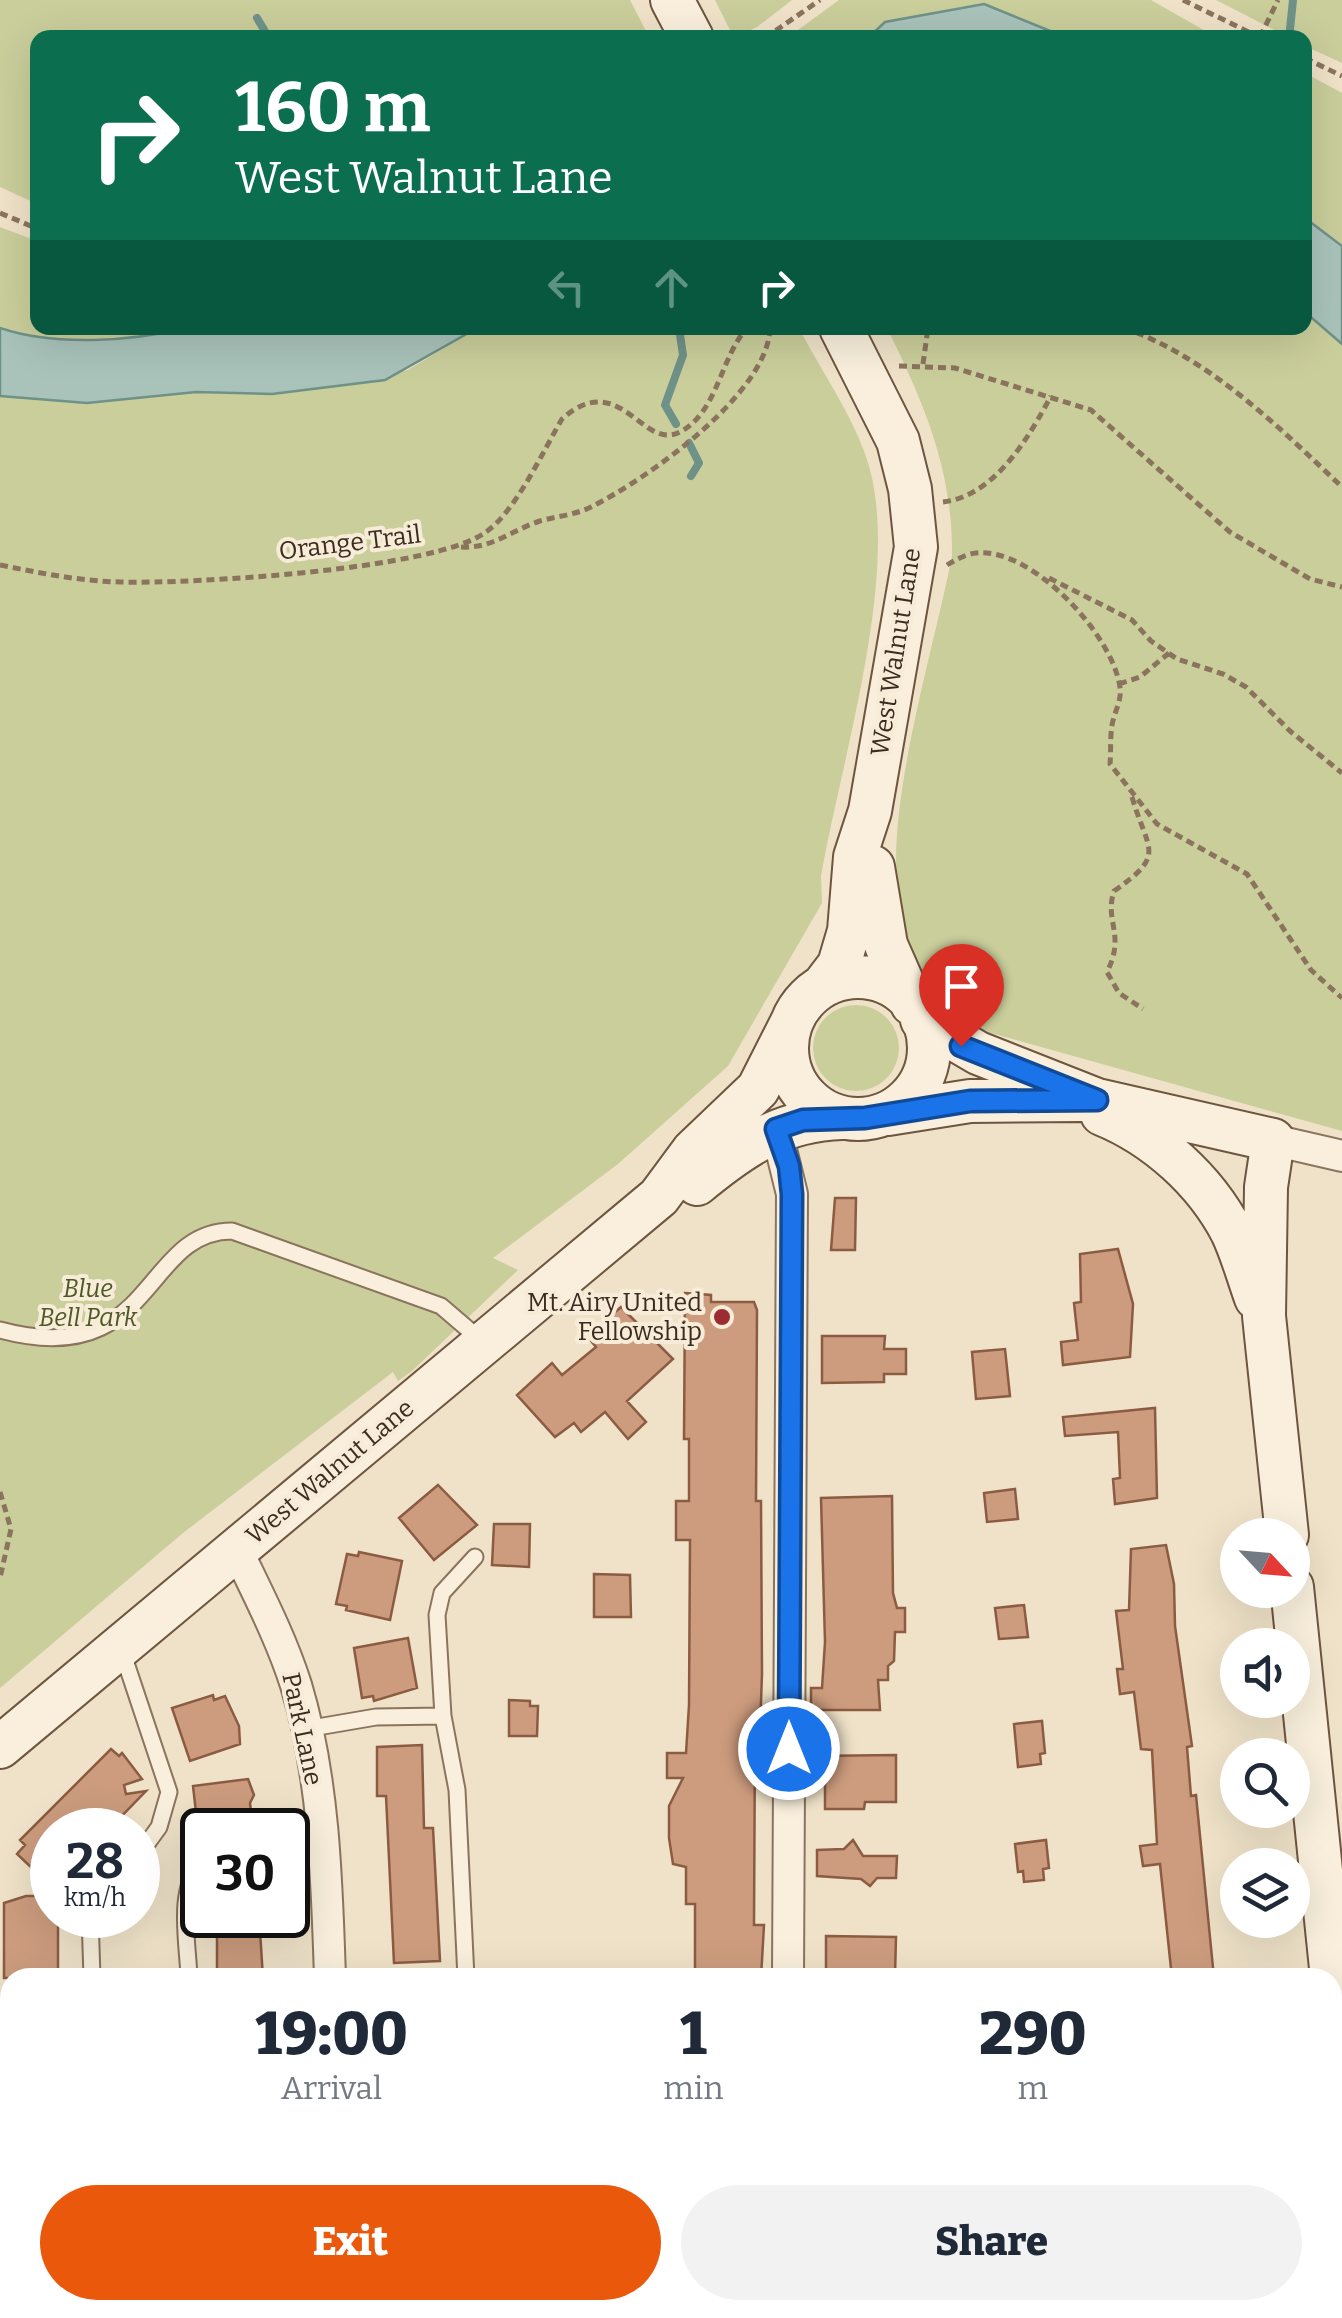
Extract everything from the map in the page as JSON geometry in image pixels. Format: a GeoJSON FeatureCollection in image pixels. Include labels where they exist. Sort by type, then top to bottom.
{"type":"FeatureCollection","features":[{"type":"Feature","properties":{"kind":"street"},"geometry":{"type":"LineString","coordinates":[[672,0],[688,30]]}},
{"type":"Feature","properties":{"kind":"street","name":"West Walnut Lane"},"geometry":{"type":"LineString","coordinates":[[823,986],[846,948],[855,857],[870,811],[916,548],[910,489],[890,423],[845,335]]}},
{"type":"Feature","properties":{"kind":"street","name":"West Walnut Lane"},"geometry":{"type":"LineString","coordinates":[[870,811],[873,880],[882,930],[918,1012]]}},
{"type":"Feature","properties":{"kind":"street"},"geometry":{"type":"LineString","coordinates":[[1097,1100],[970,1101],[842,1118],[814,1105],[794,1082],[786,1052],[792,1022],[805,1001],[823,986],[850,977],[879,980],[961,1046],[1097,1100],[1342,1156]]}},
{"type":"Feature","properties":{"kind":"street"},"geometry":{"type":"LineString","coordinates":[[887,1114],[901,1106],[921,1081],[929,1050],[918,1012]]}},
{"type":"Feature","properties":{"kind":"street","name":"West Walnut Lane"},"geometry":{"type":"LineString","coordinates":[[0,1747],[658,1197],[693,1152],[758,1089],[792,1022]]}},
{"type":"Feature","properties":{"kind":"street"},"geometry":{"type":"LineString","coordinates":[[1044,1100],[1091,1110],[1126,1126],[1196,1181],[1232,1232],[1264,1316]]}},
{"type":"Feature","properties":{"kind":"street","name":"West Walnut Lane"},"geometry":{"type":"LineString","coordinates":[[658,1197],[695,1185],[738,1150],[776,1129],[803,1120],[842,1118]]}},
{"type":"Feature","properties":{"kind":"street"},"geometry":{"type":"LineString","coordinates":[[776,1129],[789,1166],[792,1194],[788,1968]]}},
{"type":"Feature","properties":{"kind":"street"},"geometry":{"type":"LineString","coordinates":[[1273,1140],[1266,1188],[1264,1316],[1285,1518]]}},
{"type":"Feature","properties":{"kind":"street","name":"Park Lane"},"geometry":{"type":"LineString","coordinates":[[237,1550],[285,1653],[306,1729],[322,1851],[329,1968]]}},
{"type":"Feature","properties":{"kind":"street"},"geometry":{"type":"LineString","coordinates":[[1294,1608],[1331,1968]]}},
{"type":"Feature","properties":{"kind":"lane"},"geometry":{"type":"LineString","coordinates":[[0,1330],[44,1338],[95,1331],[145,1295],[196,1238],[232,1231],[442,1306],[484,1343]]}},
{"type":"Feature","properties":{"kind":"lane"},"geometry":{"type":"LineString","coordinates":[[465,1968],[456,1790],[443,1716],[437,1615],[442,1593],[475,1557]]}},
{"type":"Feature","properties":{"kind":"lane"},"geometry":{"type":"LineString","coordinates":[[120,1647],[169,1792],[160,1823]]}},
{"type":"Feature","properties":{"kind":"lane"},"geometry":{"type":"LineString","coordinates":[[306,1729],[376,1717],[443,1716]]}},
{"type":"Feature","properties":{"kind":"lane"},"geometry":{"type":"LineString","coordinates":[[310,1851],[322,1851]]}},
{"type":"Feature","properties":{"kind":"lane"},"geometry":{"type":"LineString","coordinates":[[91,1938],[92,1968]]}},
{"type":"Feature","properties":{"kind":"lane"},"geometry":{"type":"LineString","coordinates":[[188,1938],[189,1968]]}},
{"type":"Feature","properties":{"kind":"path"},"geometry":{"type":"LineString","coordinates":[[777,30],[820,0]]}},
{"type":"Feature","properties":{"kind":"path"},"geometry":{"type":"LineString","coordinates":[[1183,0],[1245,30]]}},
{"type":"Feature","properties":{"kind":"path"},"geometry":{"type":"LineString","coordinates":[[1263,30],[1278,0]]}},
{"type":"Feature","properties":{"kind":"path"},"geometry":{"type":"LineString","coordinates":[[1312,61],[1342,76]]}},
{"type":"Feature","properties":{"kind":"path"},"geometry":{"type":"LineString","coordinates":[[0,213],[30,226]]}},
{"type":"Feature","properties":{"kind":"path","name":"Orange Trail"},"geometry":{"type":"LineString","coordinates":[[0,565],[69,579],[124,582],[378,564],[458,546],[486,533],[496,522],[562,419],[575,406],[591,401],[617,404],[664,434],[676,434],[708,402],[740,335]]}},
{"type":"Feature","properties":{"kind":"path"},"geometry":{"type":"LineString","coordinates":[[458,546],[492,544],[537,522],[588,509],[663,460],[731,406],[760,367],[768,335]]}},
{"type":"Feature","properties":{"kind":"path"},"geometry":{"type":"LineString","coordinates":[[923,364],[927,335]]}},
{"type":"Feature","properties":{"kind":"path"},"geometry":{"type":"LineString","coordinates":[[1137,335],[1210,374],[1297,442],[1342,487]]}},
{"type":"Feature","properties":{"kind":"path"},"geometry":{"type":"LineString","coordinates":[[894,367],[923,364],[954,368],[1051,396],[1108,421],[1130,449],[1230,532],[1310,579],[1342,587]]}},
{"type":"Feature","properties":{"kind":"path"},"geometry":{"type":"LineString","coordinates":[[943,502],[985,484],[1008,462],[1051,396]]}},
{"type":"Feature","properties":{"kind":"path"},"geometry":{"type":"LineString","coordinates":[[944,566],[976,552],[999,556],[1132,620],[1169,653],[1246,687],[1290,731],[1342,772]]}},
{"type":"Feature","properties":{"kind":"path"},"geometry":{"type":"LineString","coordinates":[[1046,577],[1094,634],[1119,684],[1110,764],[1156,824],[1247,874],[1312,970],[1342,998]]}},
{"type":"Feature","properties":{"kind":"path"},"geometry":{"type":"LineString","coordinates":[[1119,684],[1140,677],[1169,653]]}},
{"type":"Feature","properties":{"kind":"path"},"geometry":{"type":"LineString","coordinates":[[1132,794],[1150,848],[1140,875],[1114,891],[1110,904],[1118,943],[1107,972],[1119,993],[1143,1009]]}},
{"type":"Feature","properties":{"kind":"path"},"geometry":{"type":"LineString","coordinates":[[0,1492],[12,1529],[0,1578]]}},
{"type":"Feature","properties":{"kind":"green space"},"geometry":{"type":"Polygon","coordinates":[[[0,0],[630,0],[645,30],[30,30],[30,201],[0,187],[0,0]]]}},
{"type":"Feature","properties":{"kind":"green space"},"geometry":{"type":"Polygon","coordinates":[[[715,0],[792,0],[757,27],[730,30],[715,0]]]}},
{"type":"Feature","properties":{"kind":"green space"},"geometry":{"type":"Polygon","coordinates":[[[839,0],[1151,0],[1204,30],[1048,30],[984,4],[885,22],[876,30],[798,30],[839,0]]]}},
{"type":"Feature","properties":{"kind":"green space"},"geometry":{"type":"Polygon","coordinates":[[[1216,0],[1342,0],[1342,63],[1312,49],[1312,30],[1274,30],[1216,0]]]}},
{"type":"Feature","properties":{"kind":"green space"},"geometry":{"type":"Polygon","coordinates":[[[1312,77],[1342,93],[1342,245],[1312,223],[1312,77]]]}},
{"type":"Feature","properties":{"kind":"green space"},"geometry":{"type":"Polygon","coordinates":[[[0,227],[30,238],[30,335],[148,335],[69,340],[22,334],[0,328],[0,227]]]}},
{"type":"Feature","properties":{"kind":"green space"},"geometry":{"type":"Polygon","coordinates":[[[1312,318],[1342,344],[1342,1131],[973,1028],[942,1000],[919,964],[900,904],[896,847],[906,764],[952,556],[942,466],[913,383],[890,335],[1312,335],[1312,318]]]}},
{"type":"Feature","properties":{"kind":"green space","name":"Blue Bell Park"},"geometry":{"type":"Polygon","coordinates":[[[466,335],[803,335],[859,439],[872,478],[878,522],[872,623],[821,876],[822,903],[728,1066],[618,1164],[493,1258],[518,1270],[412,1371],[398,1381],[393,1372],[183,1533],[0,1688],[0,396],[87,403],[196,392],[272,394],[408,370],[466,335]]]}},
{"type":"Feature","properties":{"kind":"green space"},"geometry":{"type":"Polygon","coordinates":[[[856,1005],[880,1012],[892,1024],[899,1048],[892,1072],[880,1084],[856,1091],[832,1084],[820,1072],[813,1048],[820,1024],[832,1012],[856,1005]]]}},
{"type":"Feature","properties":{"kind":"water"},"geometry":{"type":"Polygon","coordinates":[[[984,4],[1048,30],[876,30],[885,22],[984,4]]]}},
{"type":"Feature","properties":{"kind":"water"},"geometry":{"type":"Polygon","coordinates":[[[1312,223],[1342,246],[1342,344],[1312,318],[1312,223]]]}},
{"type":"Feature","properties":{"kind":"water"},"geometry":{"type":"Polygon","coordinates":[[[0,328],[69,340],[148,335],[465,335],[385,380],[272,394],[196,392],[87,403],[0,396],[0,328]]]}},
{"type":"Feature","properties":{"kind":"building"},"geometry":{"type":"Polygon","coordinates":[[[835,1198],[856,1198],[855,1250],[831,1250],[835,1198]]]}},
{"type":"Feature","properties":{"kind":"building"},"geometry":{"type":"Polygon","coordinates":[[[1118,1249],[1133,1304],[1130,1357],[1063,1365],[1061,1342],[1078,1340],[1074,1303],[1081,1302],[1080,1254],[1118,1249]]]}},
{"type":"Feature","properties":{"kind":"building"},"geometry":{"type":"Polygon","coordinates":[[[685,1293],[711,1295],[711,1302],[754,1302],[762,1674],[760,1730],[755,1730],[754,1925],[764,1925],[762,1968],[695,1968],[695,1904],[686,1904],[686,1867],[673,1864],[669,1838],[669,1806],[683,1778],[667,1778],[667,1753],[686,1753],[689,1705],[690,1540],[676,1540],[676,1501],[689,1501],[689,1439],[684,1439],[685,1293]]]}},
{"type":"Feature","properties":{"kind":"building"},"geometry":{"type":"Polygon","coordinates":[[[621,1307],[673,1359],[627,1401],[646,1422],[628,1439],[605,1412],[581,1432],[574,1423],[555,1437],[517,1395],[552,1363],[562,1375],[596,1347],[587,1336],[621,1307]]]}},
{"type":"Feature","properties":{"kind":"building"},"geometry":{"type":"Polygon","coordinates":[[[822,1336],[885,1336],[884,1349],[906,1349],[906,1374],[884,1374],[884,1382],[822,1383],[822,1336]]]}},
{"type":"Feature","properties":{"kind":"building"},"geometry":{"type":"Polygon","coordinates":[[[1005,1349],[1010,1396],[976,1399],[972,1352],[1005,1349]]]}},
{"type":"Feature","properties":{"kind":"building"},"geometry":{"type":"Polygon","coordinates":[[[1155,1408],[1157,1498],[1115,1504],[1113,1479],[1120,1478],[1118,1432],[1065,1436],[1063,1417],[1155,1408]]]}},
{"type":"Feature","properties":{"kind":"building"},"geometry":{"type":"Polygon","coordinates":[[[438,1485],[477,1525],[434,1560],[399,1518],[438,1485]]]}},
{"type":"Feature","properties":{"kind":"building"},"geometry":{"type":"Polygon","coordinates":[[[1015,1489],[1018,1519],[987,1522],[984,1493],[1015,1489]]]}},
{"type":"Feature","properties":{"kind":"building"},"geometry":{"type":"Polygon","coordinates":[[[892,1496],[893,1593],[897,1608],[905,1608],[905,1632],[895,1632],[894,1661],[888,1666],[888,1680],[878,1680],[880,1710],[811,1710],[811,1688],[822,1688],[825,1642],[821,1498],[892,1496]]]}},
{"type":"Feature","properties":{"kind":"building"},"geometry":{"type":"Polygon","coordinates":[[[494,1524],[530,1524],[529,1567],[492,1565],[494,1524]]]}},
{"type":"Feature","properties":{"kind":"building"},"geometry":{"type":"Polygon","coordinates":[[[1166,1545],[1174,1584],[1175,1626],[1192,1746],[1187,1747],[1191,1796],[1196,1795],[1213,1968],[1171,1968],[1160,1864],[1143,1866],[1140,1846],[1157,1844],[1152,1750],[1141,1749],[1134,1692],[1120,1694],[1117,1669],[1123,1669],[1116,1611],[1129,1610],[1131,1549],[1166,1545]]]}},
{"type":"Feature","properties":{"kind":"building"},"geometry":{"type":"Polygon","coordinates":[[[359,1552],[402,1561],[390,1620],[336,1604],[347,1554],[358,1556],[359,1552]]]}},
{"type":"Feature","properties":{"kind":"building"},"geometry":{"type":"Polygon","coordinates":[[[594,1574],[630,1575],[631,1617],[594,1617],[594,1574]]]}},
{"type":"Feature","properties":{"kind":"building"},"geometry":{"type":"Polygon","coordinates":[[[1024,1605],[1028,1637],[999,1639],[995,1608],[1024,1605]]]}},
{"type":"Feature","properties":{"kind":"building"},"geometry":{"type":"Polygon","coordinates":[[[408,1638],[417,1688],[374,1701],[373,1696],[362,1698],[354,1648],[408,1638]]]}},
{"type":"Feature","properties":{"kind":"building"},"geometry":{"type":"Polygon","coordinates":[[[213,1695],[214,1700],[225,1696],[239,1726],[240,1744],[190,1761],[172,1708],[213,1695]]]}},
{"type":"Feature","properties":{"kind":"building"},"geometry":{"type":"Polygon","coordinates":[[[509,1700],[530,1701],[530,1706],[538,1706],[537,1736],[509,1736],[509,1700]]]}},
{"type":"Feature","properties":{"kind":"building"},"geometry":{"type":"Polygon","coordinates":[[[1042,1721],[1045,1753],[1040,1754],[1041,1764],[1018,1767],[1014,1724],[1042,1721]]]}},
{"type":"Feature","properties":{"kind":"building"},"geometry":{"type":"Polygon","coordinates":[[[422,1745],[424,1828],[433,1828],[440,1961],[394,1963],[386,1796],[377,1796],[377,1747],[422,1745]]]}},
{"type":"Feature","properties":{"kind":"building"},"geometry":{"type":"Polygon","coordinates":[[[111,1749],[119,1756],[122,1753],[142,1779],[124,1785],[126,1794],[146,1791],[129,1808],[52,1808],[111,1749]]]}},
{"type":"Feature","properties":{"kind":"building"},"geometry":{"type":"Polygon","coordinates":[[[896,1755],[896,1802],[865,1802],[864,1809],[825,1809],[825,1778],[812,1778],[812,1756],[896,1755]]]}},
{"type":"Feature","properties":{"kind":"building"},"geometry":{"type":"Polygon","coordinates":[[[248,1779],[254,1795],[251,1808],[196,1808],[193,1786],[248,1779]]]}},
{"type":"Feature","properties":{"kind":"building"},"geometry":{"type":"Polygon","coordinates":[[[30,1830],[30,1866],[17,1854],[25,1845],[20,1840],[30,1830]]]}},
{"type":"Feature","properties":{"kind":"building"},"geometry":{"type":"Polygon","coordinates":[[[853,1840],[863,1856],[897,1856],[896,1878],[877,1878],[870,1886],[861,1879],[817,1876],[817,1850],[844,1849],[853,1840]]]}},
{"type":"Feature","properties":{"kind":"building"},"geometry":{"type":"Polygon","coordinates":[[[1046,1840],[1049,1868],[1043,1869],[1044,1880],[1024,1882],[1023,1871],[1018,1872],[1015,1844],[1046,1840]]]}},
{"type":"Feature","properties":{"kind":"building"},"geometry":{"type":"Polygon","coordinates":[[[30,1896],[30,1938],[58,1938],[58,1968],[4,1968],[4,1903],[30,1896]]]}},
{"type":"Feature","properties":{"kind":"building"},"geometry":{"type":"Polygon","coordinates":[[[826,1936],[896,1937],[895,1968],[826,1968],[826,1936]]]}},
{"type":"Feature","properties":{"kind":"building"},"geometry":{"type":"Polygon","coordinates":[[[217,1938],[260,1938],[262,1968],[217,1968],[217,1938]]]}},
{"type":"Feature","properties":{"kind":"waterway"},"geometry":{"type":"LineString","coordinates":[[1290,29],[1293,0]]}},
{"type":"Feature","properties":{"kind":"waterway"},"geometry":{"type":"LineString","coordinates":[[257,18],[264,30]]}},
{"type":"Feature","properties":{"kind":"waterway"},"geometry":{"type":"LineString","coordinates":[[676,424],[665,405],[683,355],[680,335]]}},
{"type":"Feature","properties":{"kind":"waterway"},"geometry":{"type":"LineString","coordinates":[[689,443],[699,463],[691,476]]}},
{"type":"Feature","properties":{"kind":"place","name":"Mt. Airy United Fellowship"},"geometry":{"type":"Point","coordinates":[722,1317]}},
{"type":"Feature","properties":{"kind":"route"},"geometry":{"type":"LineString","coordinates":[[789,1749],[792,1179],[776,1129],[803,1120],[876,1117],[970,1101],[1097,1100],[961,1046]]}}]}
